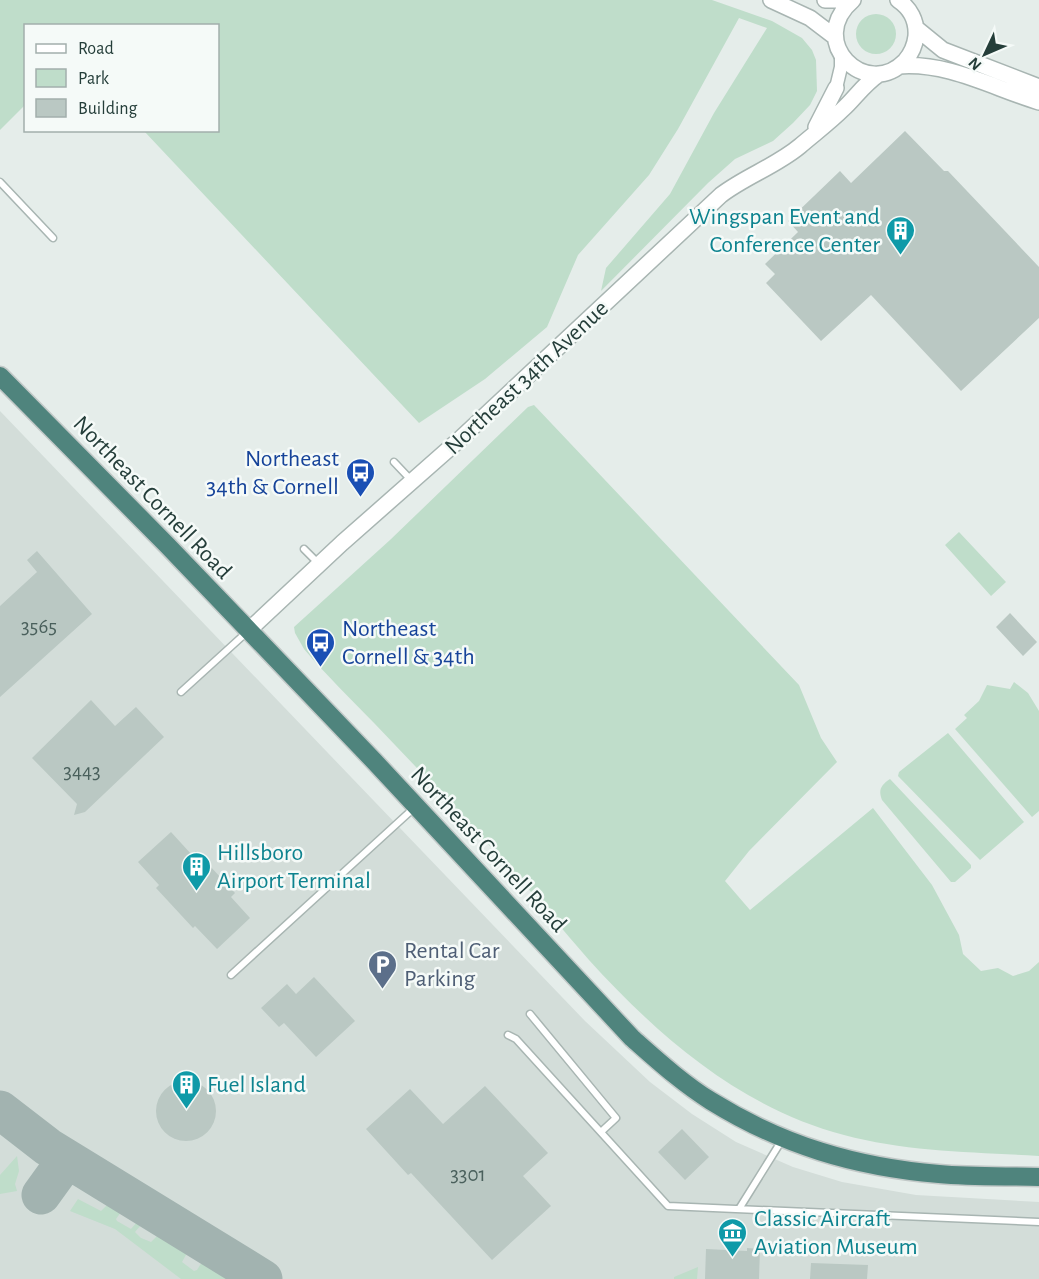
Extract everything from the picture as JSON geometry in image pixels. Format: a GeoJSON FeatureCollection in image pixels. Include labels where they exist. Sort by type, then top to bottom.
{"type":"FeatureCollection","features":[{"type":"Feature","properties":{"kind":"highway","name":"Northeast Cornell Road"},"geometry":{"type":"LineString","coordinates":[[0,376],[249,630],[417,806],[632,1038],[709,1100],[782,1139],[817,1152],[852,1161],[928,1173],[1039,1177]]}},
{"type":"Feature","properties":{"kind":"street"},"geometry":{"type":"LineString","coordinates":[[771,0],[810,18],[835,38]]}},
{"type":"Feature","properties":{"kind":"street"},"geometry":{"type":"LineString","coordinates":[[825,0],[853,0]]}},
{"type":"Feature","properties":{"kind":"street"},"geometry":{"type":"LineString","coordinates":[[853,0],[843,9],[838,18],[835,38],[841,56],[857,69],[879,74]]}},
{"type":"Feature","properties":{"kind":"street"},"geometry":{"type":"LineString","coordinates":[[906,3],[916,28],[943,50],[1039,87]]}},
{"type":"Feature","properties":{"kind":"street"},"geometry":{"type":"LineString","coordinates":[[899,66],[913,48],[916,28]]}},
{"type":"Feature","properties":{"kind":"street","name":"Northeast 34th Avenue"},"geometry":{"type":"LineString","coordinates":[[811,135],[836,88],[841,56]]}},
{"type":"Feature","properties":{"kind":"street"},"geometry":{"type":"LineString","coordinates":[[899,66],[917,64],[937,67],[1039,102]]}},
{"type":"Feature","properties":{"kind":"street","name":"Northeast 34th Avenue"},"geometry":{"type":"LineString","coordinates":[[249,630],[319,564],[460,439],[721,195],[734,185],[787,156],[844,109],[865,84],[879,74],[899,66]]}},
{"type":"Feature","properties":{"kind":"lane"},"geometry":{"type":"LineString","coordinates":[[0,182],[53,238]]}},
{"type":"Feature","properties":{"kind":"lane"},"geometry":{"type":"LineString","coordinates":[[394,462],[412,481]]}},
{"type":"Feature","properties":{"kind":"lane"},"geometry":{"type":"LineString","coordinates":[[304,549],[319,564]]}},
{"type":"Feature","properties":{"kind":"lane"},"geometry":{"type":"LineString","coordinates":[[181,692],[249,630]]}},
{"type":"Feature","properties":{"kind":"lane"},"geometry":{"type":"LineString","coordinates":[[231,975],[417,806]]}},
{"type":"Feature","properties":{"kind":"lane"},"geometry":{"type":"LineString","coordinates":[[530,1014],[616,1118],[602,1131]]}},
{"type":"Feature","properties":{"kind":"lane"},"geometry":{"type":"LineString","coordinates":[[508,1035],[516,1039],[668,1206],[1039,1222]]}},
{"type":"Feature","properties":{"kind":"lane"},"geometry":{"type":"LineString","coordinates":[[739,1209],[782,1139]]}},
{"type":"Feature","properties":{"kind":"shaded area"},"geometry":{"type":"Polygon","coordinates":[[[0,411],[585,1021],[650,1082],[692,1114],[736,1142],[793,1167],[842,1182],[916,1195],[1039,1202],[1039,1279],[0,1279],[0,411]]]}},
{"type":"Feature","properties":{"kind":"green space"},"geometry":{"type":"Polygon","coordinates":[[[0,0],[712,0],[772,21],[802,38],[812,50],[816,60],[817,91],[810,105],[773,141],[735,159],[708,183],[601,291],[606,268],[670,194],[714,113],[767,28],[739,18],[678,129],[649,175],[578,255],[547,327],[485,379],[419,423],[145,132],[219,132],[219,24],[24,24],[24,106],[0,130],[0,0]]]}},
{"type":"Feature","properties":{"kind":"green space"},"geometry":{"type":"Polygon","coordinates":[[[876,14],[890,20],[896,34],[890,48],[876,54],[862,48],[856,34],[862,20],[876,14]]]}},
{"type":"Feature","properties":{"kind":"green space"},"geometry":{"type":"Polygon","coordinates":[[[534,405],[799,685],[821,738],[837,762],[749,851],[725,881],[750,910],[873,808],[932,885],[959,935],[963,954],[981,971],[998,968],[1013,976],[1029,971],[1039,962],[1039,1156],[916,1148],[844,1135],[806,1123],[771,1107],[704,1066],[673,1042],[616,989],[485,840],[304,649],[294,627],[390,540],[528,407],[534,405]]]}},
{"type":"Feature","properties":{"kind":"green space"},"geometry":{"type":"Polygon","coordinates":[[[959,532],[1006,582],[991,596],[945,545],[959,532]]]}},
{"type":"Feature","properties":{"kind":"green space"},"geometry":{"type":"Polygon","coordinates":[[[1014,682],[1028,693],[1039,711],[1039,811],[1032,817],[955,729],[967,718],[964,715],[979,701],[987,685],[1010,689],[1014,682]]]}},
{"type":"Feature","properties":{"kind":"green space"},"geometry":{"type":"Polygon","coordinates":[[[948,733],[1024,822],[980,860],[898,776],[899,772],[948,733]]]}},
{"type":"Feature","properties":{"kind":"green space"},"geometry":{"type":"Polygon","coordinates":[[[890,779],[971,865],[971,868],[955,882],[951,882],[882,800],[881,788],[890,779]]]}},
{"type":"Feature","properties":{"kind":"green space"},"geometry":{"type":"Polygon","coordinates":[[[17,1156],[19,1171],[15,1184],[17,1191],[0,1194],[0,1175],[17,1156]]]}},
{"type":"Feature","properties":{"kind":"green space"},"geometry":{"type":"Polygon","coordinates":[[[78,1199],[101,1211],[108,1204],[121,1212],[117,1221],[131,1229],[137,1222],[141,1225],[135,1232],[141,1238],[151,1242],[158,1235],[187,1253],[182,1262],[194,1271],[202,1262],[229,1279],[181,1279],[115,1229],[70,1211],[78,1199]]]}},
{"type":"Feature","properties":{"kind":"green space"},"geometry":{"type":"Polygon","coordinates":[[[698,1267],[697,1279],[674,1279],[674,1277],[698,1267]]]}},
{"type":"Feature","properties":{"kind":"building","name":"Wingspan Event and Conference Center"},"geometry":{"type":"Polygon","coordinates":[[[905,131],[944,171],[948,171],[1039,267],[1039,318],[961,391],[871,295],[821,341],[766,283],[775,274],[765,264],[798,232],[788,221],[840,171],[851,183],[905,131]]]}},
{"type":"Feature","properties":{"kind":"building"},"geometry":{"type":"Polygon","coordinates":[[[37,551],[92,614],[0,697],[0,606],[37,572],[27,560],[37,551]]]}},
{"type":"Feature","properties":{"kind":"building"},"geometry":{"type":"Polygon","coordinates":[[[1010,613],[1037,642],[1023,656],[996,627],[1010,613]]]}},
{"type":"Feature","properties":{"kind":"building"},"geometry":{"type":"Polygon","coordinates":[[[91,700],[115,726],[136,707],[164,737],[85,812],[74,815],[77,804],[32,758],[91,700]]]}},
{"type":"Feature","properties":{"kind":"building","name":"Hillsboro Airport Terminal"},"geometry":{"type":"Polygon","coordinates":[[[171,832],[192,855],[196,851],[235,893],[231,897],[250,918],[217,949],[195,926],[193,928],[156,888],[159,885],[138,862],[171,832]]]}},
{"type":"Feature","properties":{"kind":"building"},"geometry":{"type":"Polygon","coordinates":[[[314,977],[355,1021],[316,1057],[284,1023],[279,1027],[261,1008],[287,984],[296,994],[314,977]]]}},
{"type":"Feature","properties":{"kind":"building","name":"Fuel Island"},"geometry":{"type":"Polygon","coordinates":[[[180,1081],[192,1081],[203,1086],[211,1094],[216,1111],[214,1123],[203,1136],[192,1141],[180,1141],[169,1136],[161,1128],[156,1117],[156,1105],[161,1094],[169,1086],[180,1081]]]}},
{"type":"Feature","properties":{"kind":"building"},"geometry":{"type":"Polygon","coordinates":[[[485,1086],[548,1153],[523,1176],[551,1206],[492,1260],[411,1173],[408,1175],[366,1129],[410,1089],[443,1124],[485,1086]]]}},
{"type":"Feature","properties":{"kind":"building"},"geometry":{"type":"Polygon","coordinates":[[[682,1129],[709,1157],[685,1180],[658,1152],[682,1129]]]}},
{"type":"Feature","properties":{"kind":"building","name":"Classic Aircraft Aviation Museum"},"geometry":{"type":"Polygon","coordinates":[[[747,1248],[760,1249],[759,1279],[705,1279],[706,1249],[747,1251],[747,1248]]]}},
{"type":"Feature","properties":{"kind":"building"},"geometry":{"type":"Polygon","coordinates":[[[811,1263],[868,1265],[867,1279],[810,1279],[811,1263]]]}},
{"type":"Feature","properties":{"kind":"taxiway"},"geometry":{"type":"LineString","coordinates":[[0,1110],[48,1147],[263,1279]]}},
{"type":"Feature","properties":{"kind":"taxiway"},"geometry":{"type":"LineString","coordinates":[[41,1195],[67,1159]]}},
{"type":"Feature","properties":{"kind":"place","name":"Wingspan Event and Conference Center"},"geometry":{"type":"Point","coordinates":[901,256]}},
{"type":"Feature","properties":{"kind":"place","name":"Northeast 34th & Cornell"},"geometry":{"type":"Point","coordinates":[360,498]}},
{"type":"Feature","properties":{"kind":"place","name":"Northeast Cornell & 34th"},"geometry":{"type":"Point","coordinates":[321,668]}},
{"type":"Feature","properties":{"kind":"place","name":"Hillsboro Airport Terminal"},"geometry":{"type":"Point","coordinates":[196,892]}},
{"type":"Feature","properties":{"kind":"place","name":"Rental Car Parking"},"geometry":{"type":"Point","coordinates":[383,990]}},
{"type":"Feature","properties":{"kind":"place","name":"Fuel Island"},"geometry":{"type":"Point","coordinates":[186,1110]}},
{"type":"Feature","properties":{"kind":"place","name":"Classic Aircraft Aviation Museum"},"geometry":{"type":"Point","coordinates":[733,1258]}}]}
